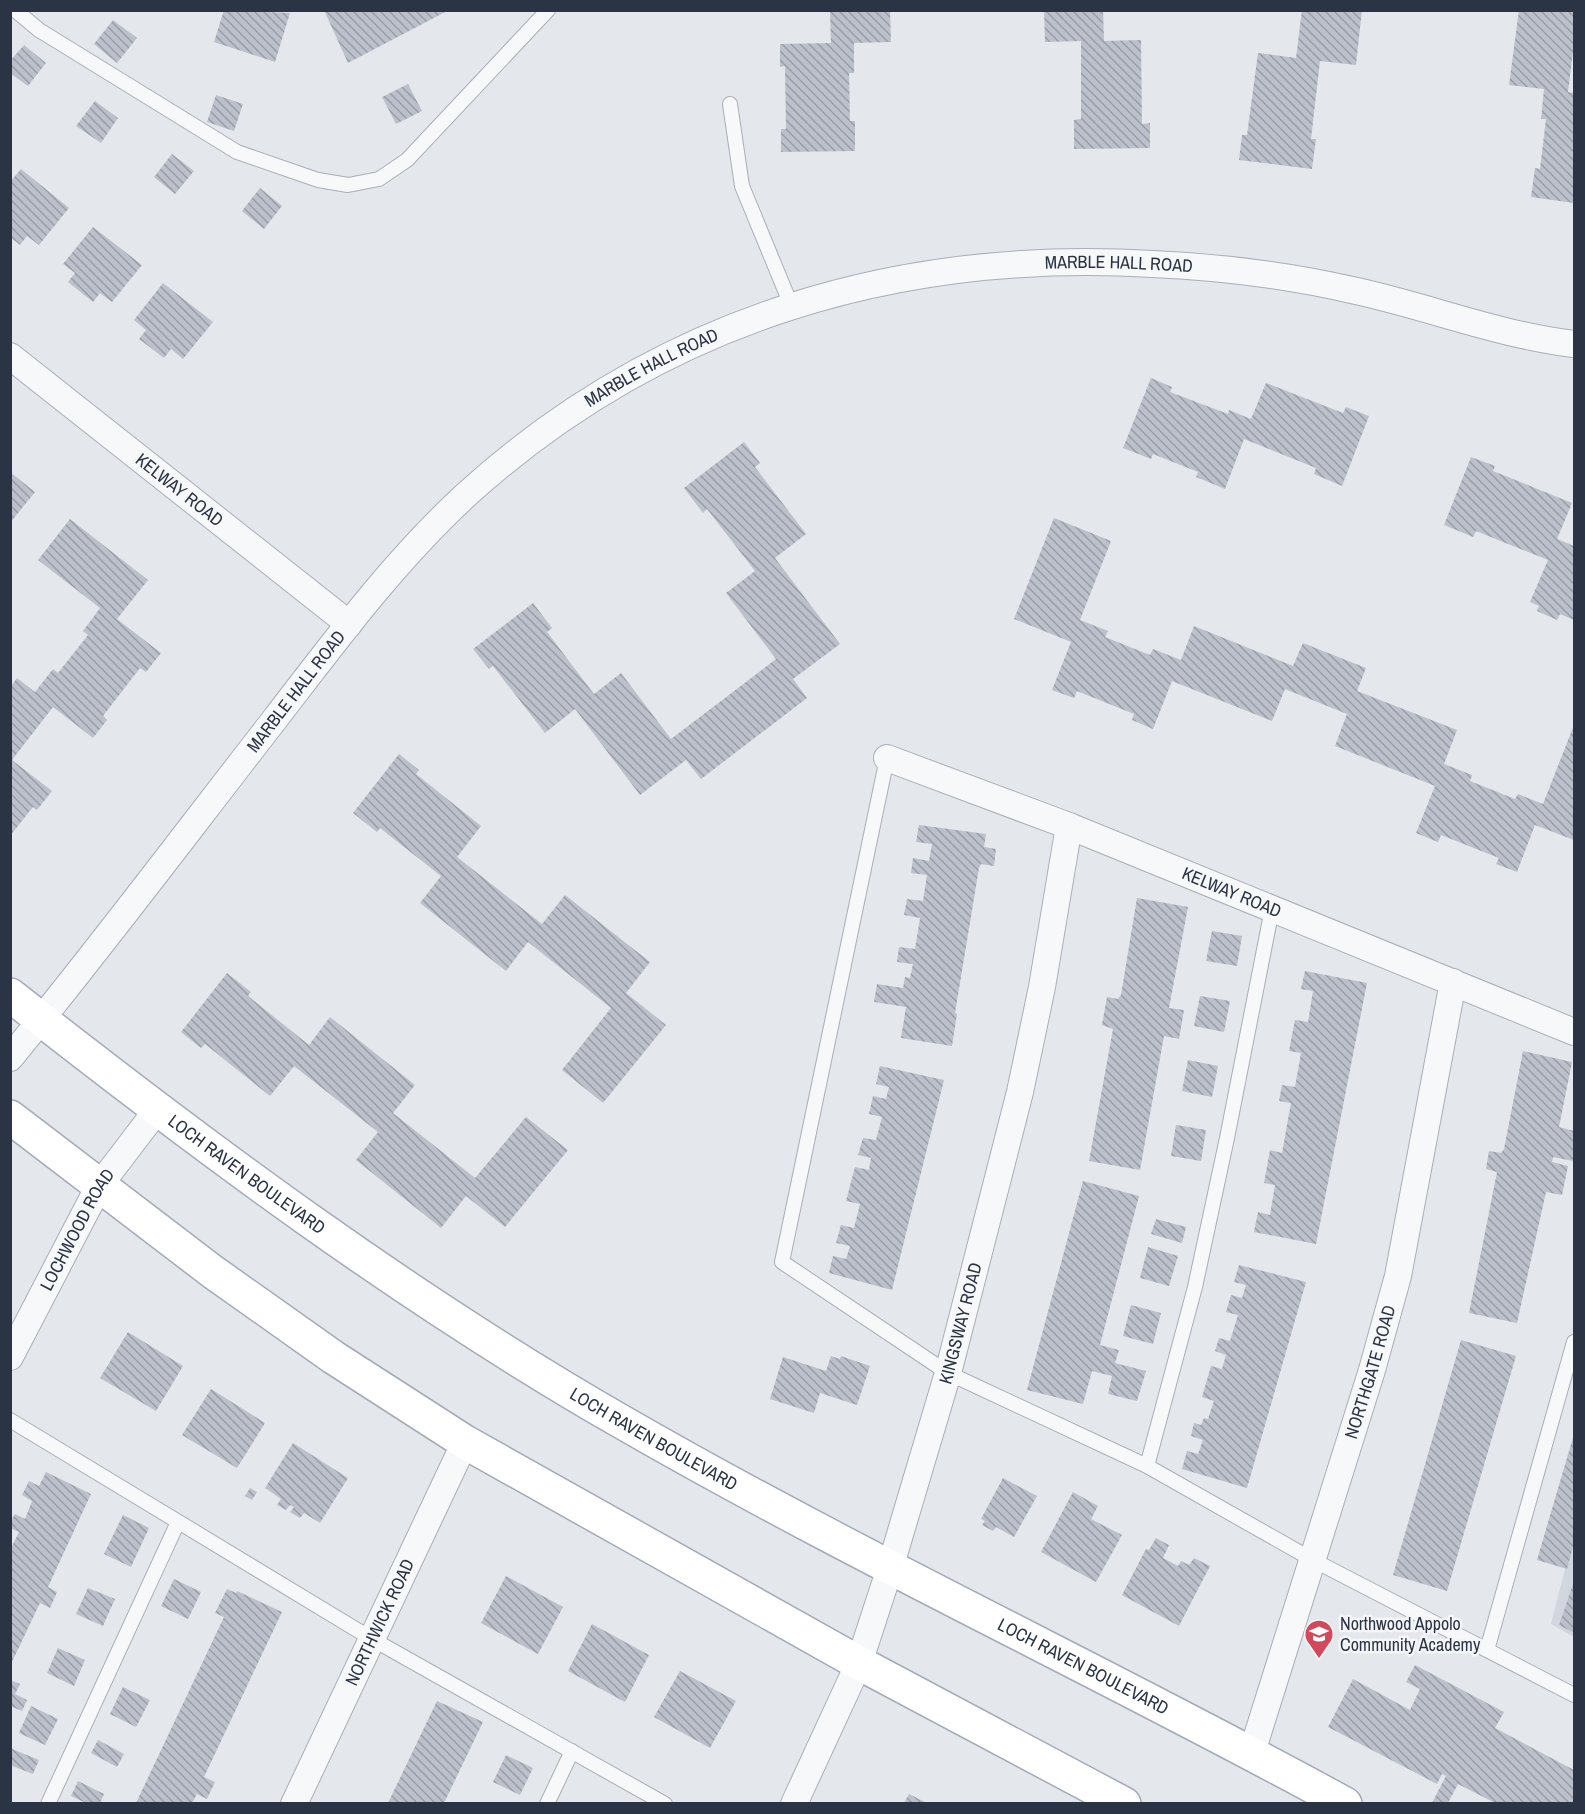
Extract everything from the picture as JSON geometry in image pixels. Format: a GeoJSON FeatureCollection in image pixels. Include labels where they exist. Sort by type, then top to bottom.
{"type":"FeatureCollection","features":[{"type":"Feature","properties":{"kind":"main road","name":"LOCH RAVEN BOULEVARD"},"geometry":{"type":"LineString","coordinates":[[10,995],[157,1110],[285,1204],[449,1316],[621,1422],[890,1568],[1252,1752],[1345,1803]]}},
{"type":"Feature","properties":{"kind":"main road"},"geometry":{"type":"LineString","coordinates":[[10,1116],[99,1186],[333,1357],[465,1442],[859,1663],[1124,1803]]}},
{"type":"Feature","properties":{"kind":"street","name":"MARBLE HALL ROAD"},"geometry":{"type":"LineString","coordinates":[[10,1058],[42,1020],[349,624],[415,546],[467,494],[571,411],[667,355],[730,326],[791,304],[900,278],[1026,264],[1150,263],[1261,274],[1352,290],[1509,332],[1575,344]]}},
{"type":"Feature","properties":{"kind":"street","name":"KELWAY ROAD"},"geometry":{"type":"LineString","coordinates":[[10,356],[349,624]]}},
{"type":"Feature","properties":{"kind":"street","name":"KELWAY ROAD"},"geometry":{"type":"LineString","coordinates":[[887,758],[1069,826],[1575,1032]]}},
{"type":"Feature","properties":{"kind":"street","name":"KINGSWAY ROAD"},"geometry":{"type":"LineString","coordinates":[[794,1803],[859,1663],[948,1373],[984,1240],[1020,1092],[1042,987],[1069,826]]}},
{"type":"Feature","properties":{"kind":"street","name":"NORTHGATE ROAD"},"geometry":{"type":"LineString","coordinates":[[1252,1752],[1372,1370],[1398,1276],[1453,982]]}},
{"type":"Feature","properties":{"kind":"street","name":"LOCHWOOD ROAD"},"geometry":{"type":"LineString","coordinates":[[10,1358],[99,1186],[157,1110]]}},
{"type":"Feature","properties":{"kind":"street","name":"NORTHWICK ROAD"},"geometry":{"type":"LineString","coordinates":[[294,1803],[465,1442]]}},
{"type":"Feature","properties":{"kind":"lane"},"geometry":{"type":"LineString","coordinates":[[15,10],[39,30],[237,152],[318,180],[348,185],[379,179],[407,160],[548,10]]}},
{"type":"Feature","properties":{"kind":"lane"},"geometry":{"type":"LineString","coordinates":[[730,104],[742,186],[791,304]]}},
{"type":"Feature","properties":{"kind":"lane"},"geometry":{"type":"LineString","coordinates":[[887,758],[782,1262],[948,1373],[1147,1466],[1313,1560],[1575,1695]]}},
{"type":"Feature","properties":{"kind":"lane"},"geometry":{"type":"LineString","coordinates":[[1147,1466],[1195,1287],[1272,909]]}},
{"type":"Feature","properties":{"kind":"lane"},"geometry":{"type":"LineString","coordinates":[[1487,1650],[1575,1341]]}},
{"type":"Feature","properties":{"kind":"lane"},"geometry":{"type":"LineString","coordinates":[[10,1420],[372,1639],[665,1803]]}},
{"type":"Feature","properties":{"kind":"lane"},"geometry":{"type":"LineString","coordinates":[[48,1803],[178,1522]]}},
{"type":"Feature","properties":{"kind":"lane"},"geometry":{"type":"LineString","coordinates":[[547,1803],[572,1751]]}},
{"type":"Feature","properties":{"kind":"shaded area"},"geometry":{"type":"Polygon","coordinates":[[[1574,1533],[1574,1637],[1551,1624],[1574,1533]]]}},
{"type":"Feature","properties":{"kind":"building"},"geometry":{"type":"Polygon","coordinates":[[[224,10],[290,13],[275,62],[214,42],[224,10]]]}},
{"type":"Feature","properties":{"kind":"building"},"geometry":{"type":"Polygon","coordinates":[[[324,10],[449,10],[348,63],[324,10]]]}},
{"type":"Feature","properties":{"kind":"building"},"geometry":{"type":"Polygon","coordinates":[[[830,10],[890,10],[891,42],[854,43],[854,73],[849,73],[850,121],[855,121],[855,151],[781,152],[781,129],[786,129],[785,66],[780,67],[780,44],[831,43],[830,10]]]}},
{"type":"Feature","properties":{"kind":"building"},"geometry":{"type":"Polygon","coordinates":[[[1044,10],[1103,10],[1104,41],[1141,40],[1142,124],[1150,123],[1150,148],[1074,149],[1074,120],[1081,119],[1081,41],[1045,42],[1044,10]]]}},
{"type":"Feature","properties":{"kind":"building"},"geometry":{"type":"Polygon","coordinates":[[[1302,10],[1362,10],[1356,65],[1320,61],[1311,139],[1316,139],[1312,169],[1239,160],[1242,135],[1247,135],[1258,53],[1296,58],[1302,10]]]}},
{"type":"Feature","properties":{"kind":"building"},"geometry":{"type":"Polygon","coordinates":[[[1519,10],[1574,10],[1574,43],[1568,92],[1574,93],[1574,203],[1531,197],[1535,168],[1540,169],[1546,119],[1541,119],[1544,89],[1509,85],[1519,10]]]}},
{"type":"Feature","properties":{"kind":"building"},"geometry":{"type":"Polygon","coordinates":[[[113,20],[137,38],[117,63],[94,44],[113,20]]]}},
{"type":"Feature","properties":{"kind":"building"},"geometry":{"type":"Polygon","coordinates":[[[24,45],[46,63],[28,86],[10,73],[10,61],[24,45]]]}},
{"type":"Feature","properties":{"kind":"building"},"geometry":{"type":"Polygon","coordinates":[[[408,84],[422,111],[396,124],[382,97],[408,84]]]}},
{"type":"Feature","properties":{"kind":"building"},"geometry":{"type":"Polygon","coordinates":[[[216,95],[243,104],[234,131],[207,122],[216,95]]]}},
{"type":"Feature","properties":{"kind":"building"},"geometry":{"type":"Polygon","coordinates":[[[95,101],[118,118],[101,143],[76,126],[95,101]]]}},
{"type":"Feature","properties":{"kind":"building"},"geometry":{"type":"Polygon","coordinates":[[[172,154],[194,171],[175,194],[154,177],[172,154]]]}},
{"type":"Feature","properties":{"kind":"building"},"geometry":{"type":"Polygon","coordinates":[[[21,169],[69,208],[39,245],[27,236],[20,245],[10,237],[10,182],[21,169]]]}},
{"type":"Feature","properties":{"kind":"building"},"geometry":{"type":"Polygon","coordinates":[[[260,188],[282,206],[264,229],[242,211],[260,188]]]}},
{"type":"Feature","properties":{"kind":"building"},"geometry":{"type":"Polygon","coordinates":[[[93,227],[142,265],[112,302],[100,293],[93,302],[68,282],[75,273],[63,264],[93,227]]]}},
{"type":"Feature","properties":{"kind":"building"},"geometry":{"type":"Polygon","coordinates":[[[163,283],[213,322],[183,359],[171,349],[164,358],[139,339],[146,330],[134,320],[163,283]]]}},
{"type":"Feature","properties":{"kind":"building"},"geometry":{"type":"Polygon","coordinates":[[[1151,378],[1172,387],[1170,392],[1228,414],[1229,410],[1251,419],[1266,383],[1343,413],[1346,407],[1369,416],[1342,486],[1314,474],[1316,468],[1244,439],[1225,489],[1196,477],[1198,472],[1153,454],[1151,459],[1123,448],[1151,378]]]}},
{"type":"Feature","properties":{"kind":"building"},"geometry":{"type":"Polygon","coordinates":[[[744,442],[760,463],[755,467],[806,534],[775,558],[840,644],[793,679],[807,698],[701,779],[686,760],[640,795],[575,709],[545,733],[493,666],[489,669],[473,649],[533,603],[552,628],[547,632],[594,694],[621,673],[671,739],[776,659],[726,593],[755,571],[707,509],[703,513],[684,488],[744,442]]]}},
{"type":"Feature","properties":{"kind":"building"},"geometry":{"type":"Polygon","coordinates":[[[1471,457],[1495,466],[1493,471],[1572,503],[1557,539],[1574,546],[1574,620],[1560,614],[1557,620],[1537,611],[1539,606],[1530,602],[1548,560],[1476,531],[1473,537],[1444,525],[1471,457]]]}},
{"type":"Feature","properties":{"kind":"building"},"geometry":{"type":"Polygon","coordinates":[[[10,472],[35,492],[10,523],[10,472]]]}},
{"type":"Feature","properties":{"kind":"building"},"geometry":{"type":"Polygon","coordinates":[[[1054,518],[1111,541],[1080,620],[1108,631],[1105,637],[1150,655],[1153,649],[1181,660],[1194,626],[1293,666],[1303,643],[1366,668],[1357,691],[1457,730],[1444,764],[1472,775],[1470,781],[1515,799],[1518,794],[1543,804],[1574,725],[1574,840],[1535,825],[1517,872],[1496,864],[1499,858],[1441,835],[1438,842],[1416,833],[1435,786],[1335,746],[1347,714],[1285,689],[1272,721],[1172,681],[1153,729],[1132,720],[1134,714],[1077,691],[1074,698],[1052,690],[1071,642],[1014,619],[1054,518]]]}},
{"type":"Feature","properties":{"kind":"building"},"geometry":{"type":"Polygon","coordinates":[[[70,519],[148,580],[117,619],[161,653],[146,672],[140,668],[103,716],[107,720],[93,738],[53,707],[12,760],[52,791],[37,810],[33,807],[10,836],[10,687],[17,678],[35,692],[53,669],[58,673],[88,635],[83,631],[100,608],[38,560],[70,519]]]}},
{"type":"Feature","properties":{"kind":"building"},"geometry":{"type":"Polygon","coordinates":[[[399,754],[419,770],[416,774],[481,826],[457,857],[542,924],[565,895],[650,962],[626,993],[666,1025],[603,1103],[562,1070],[611,1008],[528,942],[506,971],[420,903],[441,876],[380,828],[377,832],[353,813],[399,754]]]}},
{"type":"Feature","properties":{"kind":"building"},"geometry":{"type":"Polygon","coordinates":[[[919,825],[986,834],[984,847],[996,849],[994,866],[981,864],[979,868],[955,1013],[957,1014],[952,1046],[901,1038],[906,1007],[874,1002],[877,984],[903,988],[905,977],[910,978],[913,964],[897,962],[899,947],[915,949],[920,918],[904,915],[907,899],[923,901],[927,875],[911,873],[913,858],[929,861],[932,844],[916,842],[919,825]]]}},
{"type":"Feature","properties":{"kind":"building"},"geometry":{"type":"Polygon","coordinates":[[[1137,898],[1188,907],[1169,1008],[1184,1010],[1179,1039],[1164,1036],[1140,1170],[1089,1161],[1113,1029],[1102,1025],[1107,997],[1118,999],[1121,995],[1137,898]]]}},
{"type":"Feature","properties":{"kind":"building"},"geometry":{"type":"Polygon","coordinates":[[[1212,931],[1242,936],[1237,966],[1206,961],[1212,931]]]}},
{"type":"Feature","properties":{"kind":"building"},"geometry":{"type":"Polygon","coordinates":[[[1305,971],[1367,983],[1316,1244],[1254,1232],[1258,1212],[1270,1215],[1275,1185],[1264,1183],[1270,1150],[1282,1153],[1291,1103],[1279,1101],[1282,1085],[1295,1087],[1301,1053],[1289,1051],[1295,1020],[1308,1022],[1313,991],[1301,989],[1305,971]]]}},
{"type":"Feature","properties":{"kind":"building"},"geometry":{"type":"Polygon","coordinates":[[[227,973],[251,992],[248,996],[309,1045],[330,1017],[415,1085],[393,1113],[475,1178],[526,1117],[568,1150],[505,1227],[466,1196],[441,1228],[356,1160],[378,1132],[294,1066],[270,1096],[205,1044],[201,1048],[181,1032],[227,973]]]}},
{"type":"Feature","properties":{"kind":"building"},"geometry":{"type":"Polygon","coordinates":[[[1200,996],[1230,1001],[1224,1032],[1194,1026],[1200,996]]]}},
{"type":"Feature","properties":{"kind":"building"},"geometry":{"type":"Polygon","coordinates":[[[1523,1051],[1572,1062],[1559,1127],[1574,1131],[1574,1155],[1573,1161],[1553,1157],[1552,1162],[1568,1166],[1562,1195],[1546,1192],[1517,1323],[1469,1313],[1497,1172],[1486,1169],[1489,1151],[1501,1153],[1504,1149],[1523,1051]]]}},
{"type":"Feature","properties":{"kind":"building"},"geometry":{"type":"Polygon","coordinates":[[[1188,1060],[1218,1066],[1212,1097],[1182,1091],[1188,1060]]]}},
{"type":"Feature","properties":{"kind":"building"},"geometry":{"type":"Polygon","coordinates":[[[880,1066],[944,1080],[892,1290],[829,1273],[833,1256],[846,1259],[850,1246],[836,1243],[841,1225],[854,1228],[860,1204],[846,1201],[855,1167],[869,1170],[871,1158],[858,1155],[863,1138],[876,1140],[882,1117],[869,1114],[873,1096],[886,1099],[889,1087],[876,1084],[880,1066]]]}},
{"type":"Feature","properties":{"kind":"building"},"geometry":{"type":"Polygon","coordinates":[[[1176,1125],[1206,1130],[1201,1161],[1171,1156],[1176,1125]]]}},
{"type":"Feature","properties":{"kind":"building"},"geometry":{"type":"Polygon","coordinates":[[[1083,1181],[1139,1196],[1100,1345],[1119,1350],[1115,1363],[1146,1371],[1137,1401],[1108,1394],[1112,1376],[1092,1371],[1083,1404],[1027,1390],[1083,1181]]]}},
{"type":"Feature","properties":{"kind":"building"},"geometry":{"type":"Polygon","coordinates":[[[1156,1219],[1186,1227],[1182,1243],[1151,1234],[1156,1219]]]}},
{"type":"Feature","properties":{"kind":"building"},"geometry":{"type":"Polygon","coordinates":[[[1148,1247],[1178,1256],[1169,1286],[1140,1278],[1148,1247]]]}},
{"type":"Feature","properties":{"kind":"building"},"geometry":{"type":"Polygon","coordinates":[[[1239,1265],[1306,1282],[1247,1488],[1182,1469],[1187,1451],[1198,1454],[1203,1440],[1191,1436],[1194,1423],[1201,1425],[1204,1418],[1208,1419],[1214,1401],[1202,1397],[1211,1366],[1222,1369],[1226,1355],[1215,1351],[1219,1338],[1230,1341],[1238,1315],[1226,1312],[1231,1295],[1242,1298],[1246,1285],[1234,1282],[1239,1265]]]}},
{"type":"Feature","properties":{"kind":"building"},"geometry":{"type":"Polygon","coordinates":[[[1131,1305],[1161,1313],[1153,1344],[1123,1336],[1131,1305]]]}},
{"type":"Feature","properties":{"kind":"building"},"geometry":{"type":"Polygon","coordinates":[[[128,1332],[183,1366],[156,1411],[100,1378],[128,1332]]]}},
{"type":"Feature","properties":{"kind":"building"},"geometry":{"type":"Polygon","coordinates":[[[1461,1340],[1516,1356],[1447,1591],[1393,1575],[1461,1340]]]}},
{"type":"Feature","properties":{"kind":"building"},"geometry":{"type":"Polygon","coordinates":[[[831,1356],[840,1359],[841,1356],[870,1366],[857,1405],[820,1393],[814,1413],[770,1399],[783,1357],[826,1371],[831,1356]]]}},
{"type":"Feature","properties":{"kind":"building"},"geometry":{"type":"Polygon","coordinates":[[[211,1389],[265,1423],[237,1468],[182,1435],[211,1389]]]}},
{"type":"Feature","properties":{"kind":"building"},"geometry":{"type":"Polygon","coordinates":[[[1574,1434],[1574,1543],[1567,1569],[1537,1560],[1574,1434]]]}},
{"type":"Feature","properties":{"kind":"building"},"geometry":{"type":"Polygon","coordinates":[[[293,1443],[348,1478],[320,1523],[304,1513],[300,1518],[290,1512],[294,1507],[290,1505],[286,1510],[277,1505],[281,1499],[265,1488],[293,1443]]]}},
{"type":"Feature","properties":{"kind":"building"},"geometry":{"type":"Polygon","coordinates":[[[46,1472],[91,1494],[48,1587],[57,1592],[50,1608],[40,1603],[10,1666],[10,1550],[19,1532],[10,1528],[10,1522],[15,1514],[25,1519],[32,1501],[22,1495],[29,1481],[39,1486],[46,1472]]]}},
{"type":"Feature","properties":{"kind":"building"},"geometry":{"type":"Polygon","coordinates":[[[1003,1478],[1037,1496],[1014,1537],[996,1527],[993,1531],[982,1525],[985,1521],[981,1519],[1003,1478]]]}},
{"type":"Feature","properties":{"kind":"building"},"geometry":{"type":"Polygon","coordinates":[[[250,1488],[257,1492],[252,1500],[245,1496],[250,1488]]]}},
{"type":"Feature","properties":{"kind":"building"},"geometry":{"type":"Polygon","coordinates":[[[1073,1492],[1098,1506],[1091,1519],[1122,1535],[1096,1582],[1041,1552],[1073,1492]]]}},
{"type":"Feature","properties":{"kind":"building"},"geometry":{"type":"Polygon","coordinates":[[[123,1515],[149,1528],[131,1567],[104,1554],[123,1515]]]}},
{"type":"Feature","properties":{"kind":"building"},"geometry":{"type":"Polygon","coordinates":[[[1156,1538],[1169,1545],[1163,1558],[1178,1566],[1181,1561],[1189,1565],[1194,1558],[1210,1566],[1179,1626],[1122,1595],[1146,1549],[1149,1550],[1156,1538]]]}},
{"type":"Feature","properties":{"kind":"building"},"geometry":{"type":"Polygon","coordinates":[[[506,1576],[563,1607],[538,1654],[481,1623],[506,1576]]]}},
{"type":"Feature","properties":{"kind":"building"},"geometry":{"type":"Polygon","coordinates":[[[174,1579],[201,1592],[188,1619],[161,1606],[174,1579]]]}},
{"type":"Feature","properties":{"kind":"building"},"geometry":{"type":"Polygon","coordinates":[[[1574,1581],[1574,1633],[1559,1625],[1574,1581]]]}},
{"type":"Feature","properties":{"kind":"building"},"geometry":{"type":"Polygon","coordinates":[[[88,1588],[115,1599],[103,1626],[76,1614],[88,1588]]]}},
{"type":"Feature","properties":{"kind":"building"},"geometry":{"type":"Polygon","coordinates":[[[227,1589],[236,1593],[237,1591],[282,1612],[204,1777],[215,1782],[207,1799],[197,1794],[192,1803],[136,1803],[224,1617],[215,1613],[227,1589]]]}},
{"type":"Feature","properties":{"kind":"building"},"geometry":{"type":"Polygon","coordinates":[[[592,1624],[649,1655],[625,1702],[568,1671],[592,1624]]]}},
{"type":"Feature","properties":{"kind":"building"},"geometry":{"type":"Polygon","coordinates":[[[58,1648],[85,1660],[74,1686],[47,1673],[58,1648]]]}},
{"type":"Feature","properties":{"kind":"building"},"geometry":{"type":"Polygon","coordinates":[[[1415,1665],[1504,1712],[1495,1728],[1574,1770],[1574,1803],[1495,1803],[1458,1784],[1448,1803],[1432,1803],[1446,1776],[1442,1774],[1437,1784],[1328,1727],[1353,1679],[1410,1710],[1420,1689],[1406,1682],[1415,1665]]]}},
{"type":"Feature","properties":{"kind":"building"},"geometry":{"type":"Polygon","coordinates":[[[680,1671],[736,1701],[710,1748],[654,1717],[680,1671]]]}},
{"type":"Feature","properties":{"kind":"building"},"geometry":{"type":"Polygon","coordinates":[[[10,1680],[20,1684],[15,1694],[27,1700],[22,1711],[10,1706],[10,1680]]]}},
{"type":"Feature","properties":{"kind":"building"},"geometry":{"type":"Polygon","coordinates":[[[123,1687],[150,1700],[136,1727],[110,1714],[123,1687]]]}},
{"type":"Feature","properties":{"kind":"building"},"geometry":{"type":"Polygon","coordinates":[[[437,1701],[483,1722],[444,1803],[388,1803],[437,1701]]]}},
{"type":"Feature","properties":{"kind":"building"},"geometry":{"type":"Polygon","coordinates":[[[31,1706],[58,1719],[45,1745],[19,1733],[31,1706]]]}},
{"type":"Feature","properties":{"kind":"building"},"geometry":{"type":"Polygon","coordinates":[[[98,1740],[124,1754],[117,1767],[91,1753],[98,1740]]]}},
{"type":"Feature","properties":{"kind":"building"},"geometry":{"type":"Polygon","coordinates":[[[10,1748],[39,1760],[33,1774],[10,1765],[10,1748]]]}},
{"type":"Feature","properties":{"kind":"building"},"geometry":{"type":"Polygon","coordinates":[[[506,1755],[533,1768],[520,1795],[493,1782],[506,1755]]]}},
{"type":"Feature","properties":{"kind":"building"},"geometry":{"type":"Polygon","coordinates":[[[78,1781],[104,1794],[100,1803],[86,1803],[71,1796],[78,1781]]]}},
{"type":"Feature","properties":{"kind":"building"},"geometry":{"type":"Polygon","coordinates":[[[909,1794],[927,1803],[904,1803],[909,1794]]]}},
{"type":"Feature","properties":{"kind":"place","name":"Northwood Appolo Community Academy"},"geometry":{"type":"Point","coordinates":[1319,1660]}}]}
